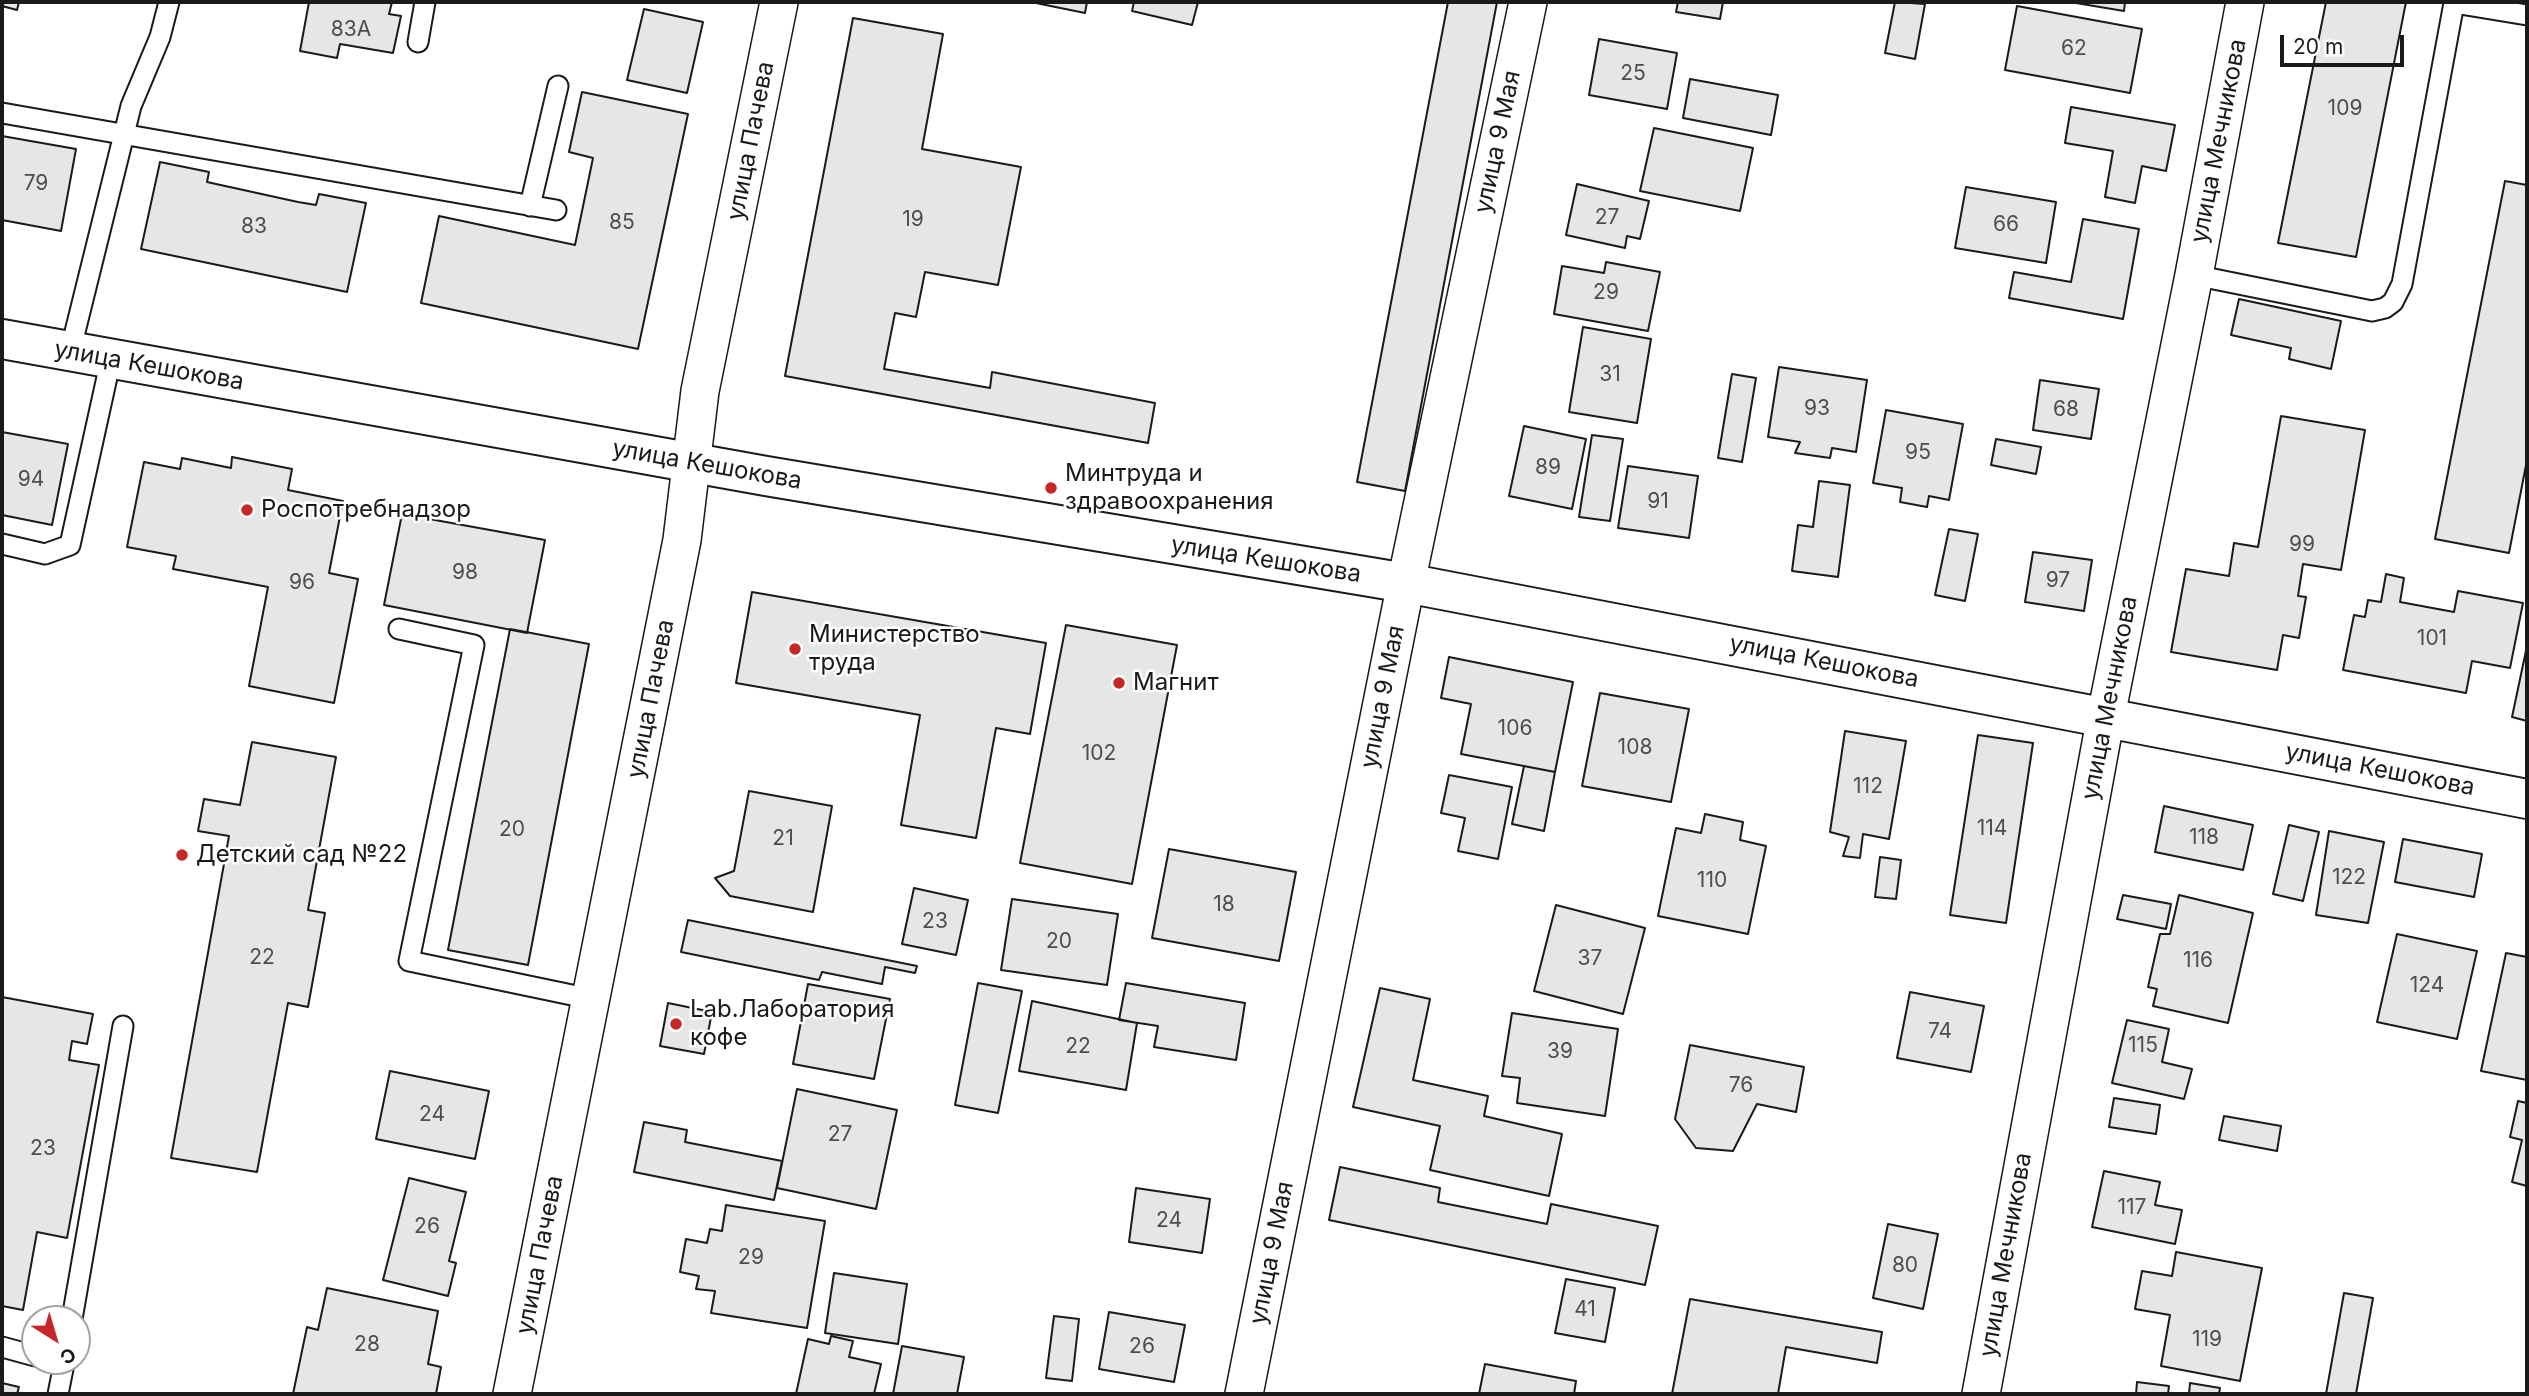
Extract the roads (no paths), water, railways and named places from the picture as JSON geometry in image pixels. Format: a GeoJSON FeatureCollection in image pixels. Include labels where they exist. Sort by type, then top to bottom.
{"type":"FeatureCollection","features":[{"type":"Feature","properties":{"kind":"street","name":"улица Пачева"},"geometry":{"type":"LineString","coordinates":[[512,1394],[682,540],[700,391],[779,2]]}},
{"type":"Feature","properties":{"kind":"street","name":"улица 9 Мая"},"geometry":{"type":"LineString","coordinates":[[1244,1394],[1406,583],[1528,2]]}},
{"type":"Feature","properties":{"kind":"street","name":"улица Мечникова"},"geometry":{"type":"LineString","coordinates":[[1981,1394],[2106,716],[2194,275],[2245,2]]}},
{"type":"Feature","properties":{"kind":"street","name":"улица Кешокова"},"geometry":{"type":"LineString","coordinates":[[2,339],[691,463],[1406,583],[2527,799]]}},
{"type":"Feature","properties":{"kind":"lane"},"geometry":{"type":"LineString","coordinates":[[70,352],[131,106],[160,37],[169,2]]}},
{"type":"Feature","properties":{"kind":"lane"},"geometry":{"type":"LineString","coordinates":[[418,42],[425,2]]}},
{"type":"Feature","properties":{"kind":"lane"},"geometry":{"type":"LineString","coordinates":[[2194,275],[2372,311],[2385,308],[2393,302],[2402,285],[2454,3],[2527,15]]}},
{"type":"Feature","properties":{"kind":"lane"},"geometry":{"type":"LineString","coordinates":[[530,206],[558,86]]}},
{"type":"Feature","properties":{"kind":"lane"},"geometry":{"type":"LineString","coordinates":[[2,113],[556,210]]}},
{"type":"Feature","properties":{"kind":"lane"},"geometry":{"type":"LineString","coordinates":[[2,544],[45,554],[70,545],[111,359]]}},
{"type":"Feature","properties":{"kind":"lane"},"geometry":{"type":"LineString","coordinates":[[399,629],[474,645],[409,961],[591,999]]}},
{"type":"Feature","properties":{"kind":"lane"},"geometry":{"type":"LineString","coordinates":[[74,1305],[123,1026]]}},
{"type":"Feature","properties":{"kind":"lane"},"geometry":{"type":"LineString","coordinates":[[2,1347],[21,1352]]}},
{"type":"Feature","properties":{"kind":"lane"},"geometry":{"type":"LineString","coordinates":[[58,1394],[60,1375]]}},
{"type":"Feature","properties":{"kind":"place","name":"Минтруда и здравоохранения"},"geometry":{"type":"Point","coordinates":[1051,488]}},
{"type":"Feature","properties":{"kind":"place","name":"Роспотребнадзор"},"geometry":{"type":"Point","coordinates":[247,510]}},
{"type":"Feature","properties":{"kind":"place","name":"Министерство труда"},"geometry":{"type":"Point","coordinates":[795,649]}},
{"type":"Feature","properties":{"kind":"place","name":"Магнит"},"geometry":{"type":"Point","coordinates":[1119,683]}},
{"type":"Feature","properties":{"kind":"place","name":"Детский сад №22"},"geometry":{"type":"Point","coordinates":[182,855]}},
{"type":"Feature","properties":{"kind":"place","name":"Lab.Лаборатория кофе"},"geometry":{"type":"Point","coordinates":[676,1024]}}]}
